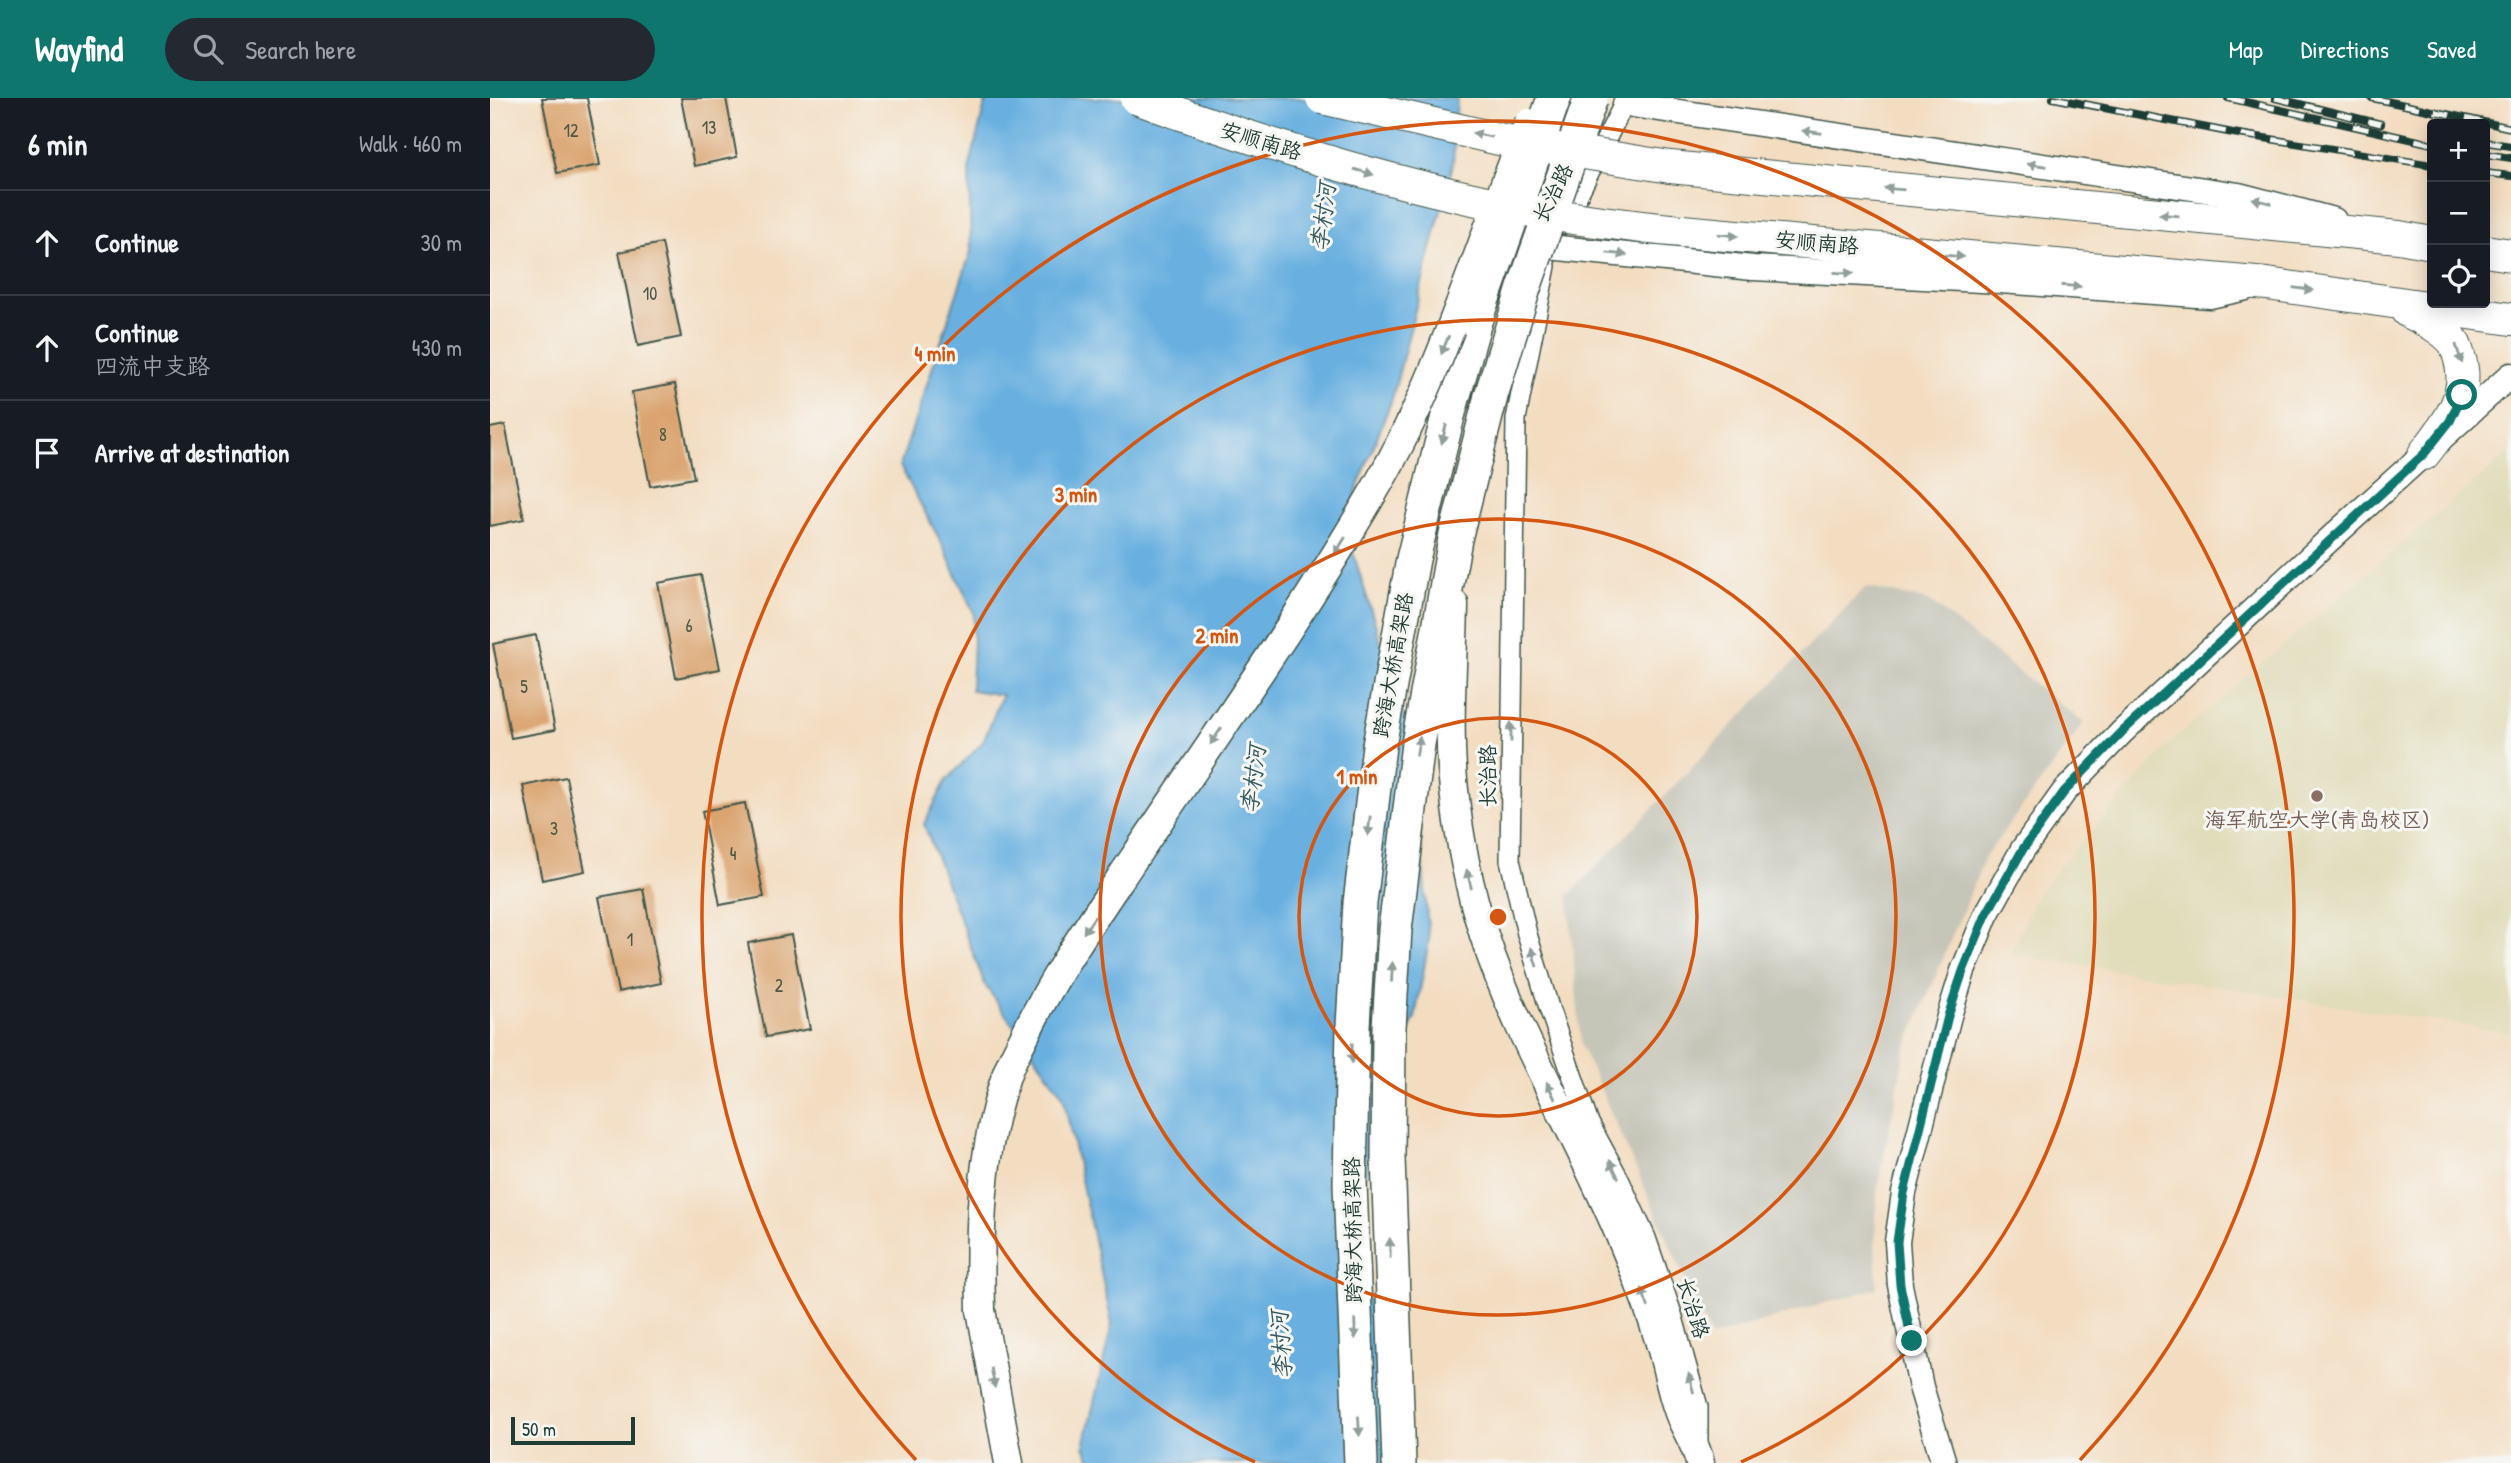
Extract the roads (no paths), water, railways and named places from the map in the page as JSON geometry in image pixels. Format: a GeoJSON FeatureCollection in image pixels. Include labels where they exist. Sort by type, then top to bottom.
{"type":"FeatureCollection","features":[{"type":"Feature","properties":{"kind":"highway","name":"跨海大桥高架路"},"geometry":{"type":"LineString","coordinates":[[1361,1463],[1350,1184],[1353,1027],[1360,903],[1379,746],[1412,559],[1448,416],[1475,321],[1554,98]]}},
{"type":"Feature","properties":{"kind":"highway","name":"跨海大桥高架路"},"geometry":{"type":"LineString","coordinates":[[1399,1463],[1388,1158],[1389,1027],[1394,944],[1418,744],[1455,539],[1492,396],[1524,288],[1591,98]]}},
{"type":"Feature","properties":{"kind":"main road","name":"安顺南路"},"geometry":{"type":"LineString","coordinates":[[1136,98],[1237,134],[1377,175],[1555,215],[1660,229],[2267,284],[2511,319]]}},
{"type":"Feature","properties":{"kind":"main road"},"geometry":{"type":"LineString","coordinates":[[1322,98],[1503,140],[1670,167],[2399,237],[2427,242]]}},
{"type":"Feature","properties":{"kind":"main road"},"geometry":{"type":"LineString","coordinates":[[1009,1463],[981,1310],[979,1240],[983,1174],[991,1124],[1006,1076],[1059,969],[1297,616],[1377,487],[1404,438],[1432,377],[1467,289],[1507,175],[1540,98]]}},
{"type":"Feature","properties":{"kind":"main road"},"geometry":{"type":"LineString","coordinates":[[2490,252],[2511,255]]}},
{"type":"Feature","properties":{"kind":"main road"},"geometry":{"type":"LineString","coordinates":[[2387,301],[2433,324],[2455,343],[2463,369],[2462,395],[2450,421],[2424,454]]}},
{"type":"Feature","properties":{"kind":"main road"},"geometry":{"type":"LineString","coordinates":[[1455,539],[1452,714],[1454,788],[1467,869],[1483,933],[1501,982],[1590,1167],[1636,1275],[1660,1342],[1678,1410],[1699,1457]]}},
{"type":"Feature","properties":{"kind":"street"},"geometry":{"type":"LineString","coordinates":[[1627,100],[2239,195],[2399,237]]}},
{"type":"Feature","properties":{"kind":"street","name":"长治路"},"geometry":{"type":"LineString","coordinates":[[1627,100],[1550,250],[1549,247],[1516,419],[1510,860],[1534,960],[1588,1121],[1646,1237],[1672,1314],[1698,1407],[1699,1457]]}},
{"type":"Feature","properties":{"kind":"street"},"geometry":{"type":"LineString","coordinates":[[1549,247],[1752,268],[2000,281],[2210,296],[2267,284]]}},
{"type":"Feature","properties":{"kind":"street"},"geometry":{"type":"LineString","coordinates":[[1944,1463],[1921,1387],[1900,1285],[1897,1242],[1904,1193],[1948,1016],[1986,915],[2023,849],[2064,792],[2122,732],[2511,374]]}},
{"type":"Feature","properties":{"kind":"water","name":"李村河"},"geometry":{"type":"Polygon","coordinates":[[[990,98],[1457,98],[1453,164],[1392,399],[1357,489],[1348,536],[1413,746],[1429,940],[1415,1018],[1385,1079],[1352,1241],[1398,1411],[1397,1463],[1093,1463],[1084,1446],[1112,1324],[1063,1096],[985,985],[924,824],[946,781],[983,742],[1002,695],[971,690],[974,613],[941,542],[900,466],[971,251],[969,169],[985,104],[990,98]]]}},
{"type":"Feature","properties":{"kind":"railway"},"geometry":{"type":"LineString","coordinates":[[2053,98],[2233,133],[2427,164]]}},
{"type":"Feature","properties":{"kind":"railway"},"geometry":{"type":"LineString","coordinates":[[2228,98],[2427,143]]}},
{"type":"Feature","properties":{"kind":"railway"},"geometry":{"type":"LineString","coordinates":[[2275,98],[2381,124]]}},
{"type":"Feature","properties":{"kind":"railway"},"geometry":{"type":"LineString","coordinates":[[2372,98],[2511,128]]}},
{"type":"Feature","properties":{"kind":"railway"},"geometry":{"type":"LineString","coordinates":[[2490,143],[2511,146]]}},
{"type":"Feature","properties":{"kind":"railway"},"geometry":{"type":"LineString","coordinates":[[2490,155],[2511,158]]}},
{"type":"Feature","properties":{"kind":"railway"},"geometry":{"type":"LineString","coordinates":[[2490,174],[2511,176]]}},
{"type":"Feature","properties":{"kind":"place","name":"海军航空大学(青岛校区)"},"geometry":{"type":"Point","coordinates":[2317,796]}}]}
